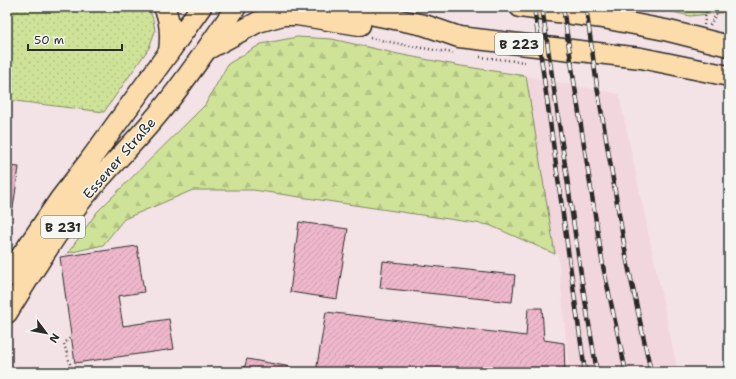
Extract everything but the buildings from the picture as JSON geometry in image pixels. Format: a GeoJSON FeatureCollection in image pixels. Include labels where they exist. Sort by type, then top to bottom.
{"type":"FeatureCollection","features":[{"type":"Feature","properties":{"kind":"main road"},"geometry":{"type":"LineString","coordinates":[[164,7],[170,21],[171,39],[169,52]]}},
{"type":"Feature","properties":{"kind":"main road","name":"Essener Straße"},"geometry":{"type":"LineString","coordinates":[[7,278],[60,199],[201,7]]}},
{"type":"Feature","properties":{"kind":"main road","name":"Essener Straße"},"geometry":{"type":"LineString","coordinates":[[7,313],[28,279],[77,207],[95,184],[159,113],[236,7]]}},
{"type":"Feature","properties":{"kind":"main road","name":"B 223"},"geometry":{"type":"LineString","coordinates":[[335,7],[424,25],[459,37],[641,58],[729,76]]}},
{"type":"Feature","properties":{"kind":"main road"},"geometry":{"type":"LineString","coordinates":[[520,7],[603,18],[665,30],[729,46]]}},
{"type":"Feature","properties":{"kind":"main road"},"geometry":{"type":"LineString","coordinates":[[206,50],[258,22],[283,15],[297,15],[420,37],[459,37]]}},
{"type":"Feature","properties":{"kind":"path"},"geometry":{"type":"LineString","coordinates":[[702,39],[721,7],[729,11]]}},
{"type":"Feature","properties":{"kind":"path"},"geometry":{"type":"LineString","coordinates":[[71,337],[64,344],[71,367],[71,372]]}},
{"type":"Feature","properties":{"kind":"shaded area"},"geometry":{"type":"Polygon","coordinates":[[[526,76],[619,94],[678,372],[569,372],[558,254],[555,254],[526,76]]]}},
{"type":"Feature","properties":{"kind":"green space"},"geometry":{"type":"Polygon","coordinates":[[[7,7],[148,7],[153,19],[155,31],[149,48],[104,112],[7,100],[7,7]]]}},
{"type":"Feature","properties":{"kind":"green space"},"geometry":{"type":"Polygon","coordinates":[[[651,7],[729,7],[729,12],[690,16],[651,7]]]}},
{"type":"Feature","properties":{"kind":"green space"},"geometry":{"type":"Polygon","coordinates":[[[297,37],[332,39],[398,54],[526,76],[555,254],[489,225],[253,190],[193,190],[124,219],[103,245],[68,253],[97,212],[205,105],[228,64],[261,44],[297,37]]]}},
{"type":"Feature","properties":{"kind":"railway"},"geometry":{"type":"LineString","coordinates":[[534,7],[585,372]]}},
{"type":"Feature","properties":{"kind":"railway"},"geometry":{"type":"LineString","coordinates":[[542,7],[583,288],[597,372]]}},
{"type":"Feature","properties":{"kind":"railway"},"geometry":{"type":"LineString","coordinates":[[563,7],[603,266],[626,372]]}},
{"type":"Feature","properties":{"kind":"railway"},"geometry":{"type":"LineString","coordinates":[[586,7],[597,86],[627,261],[651,372]]}}]}
